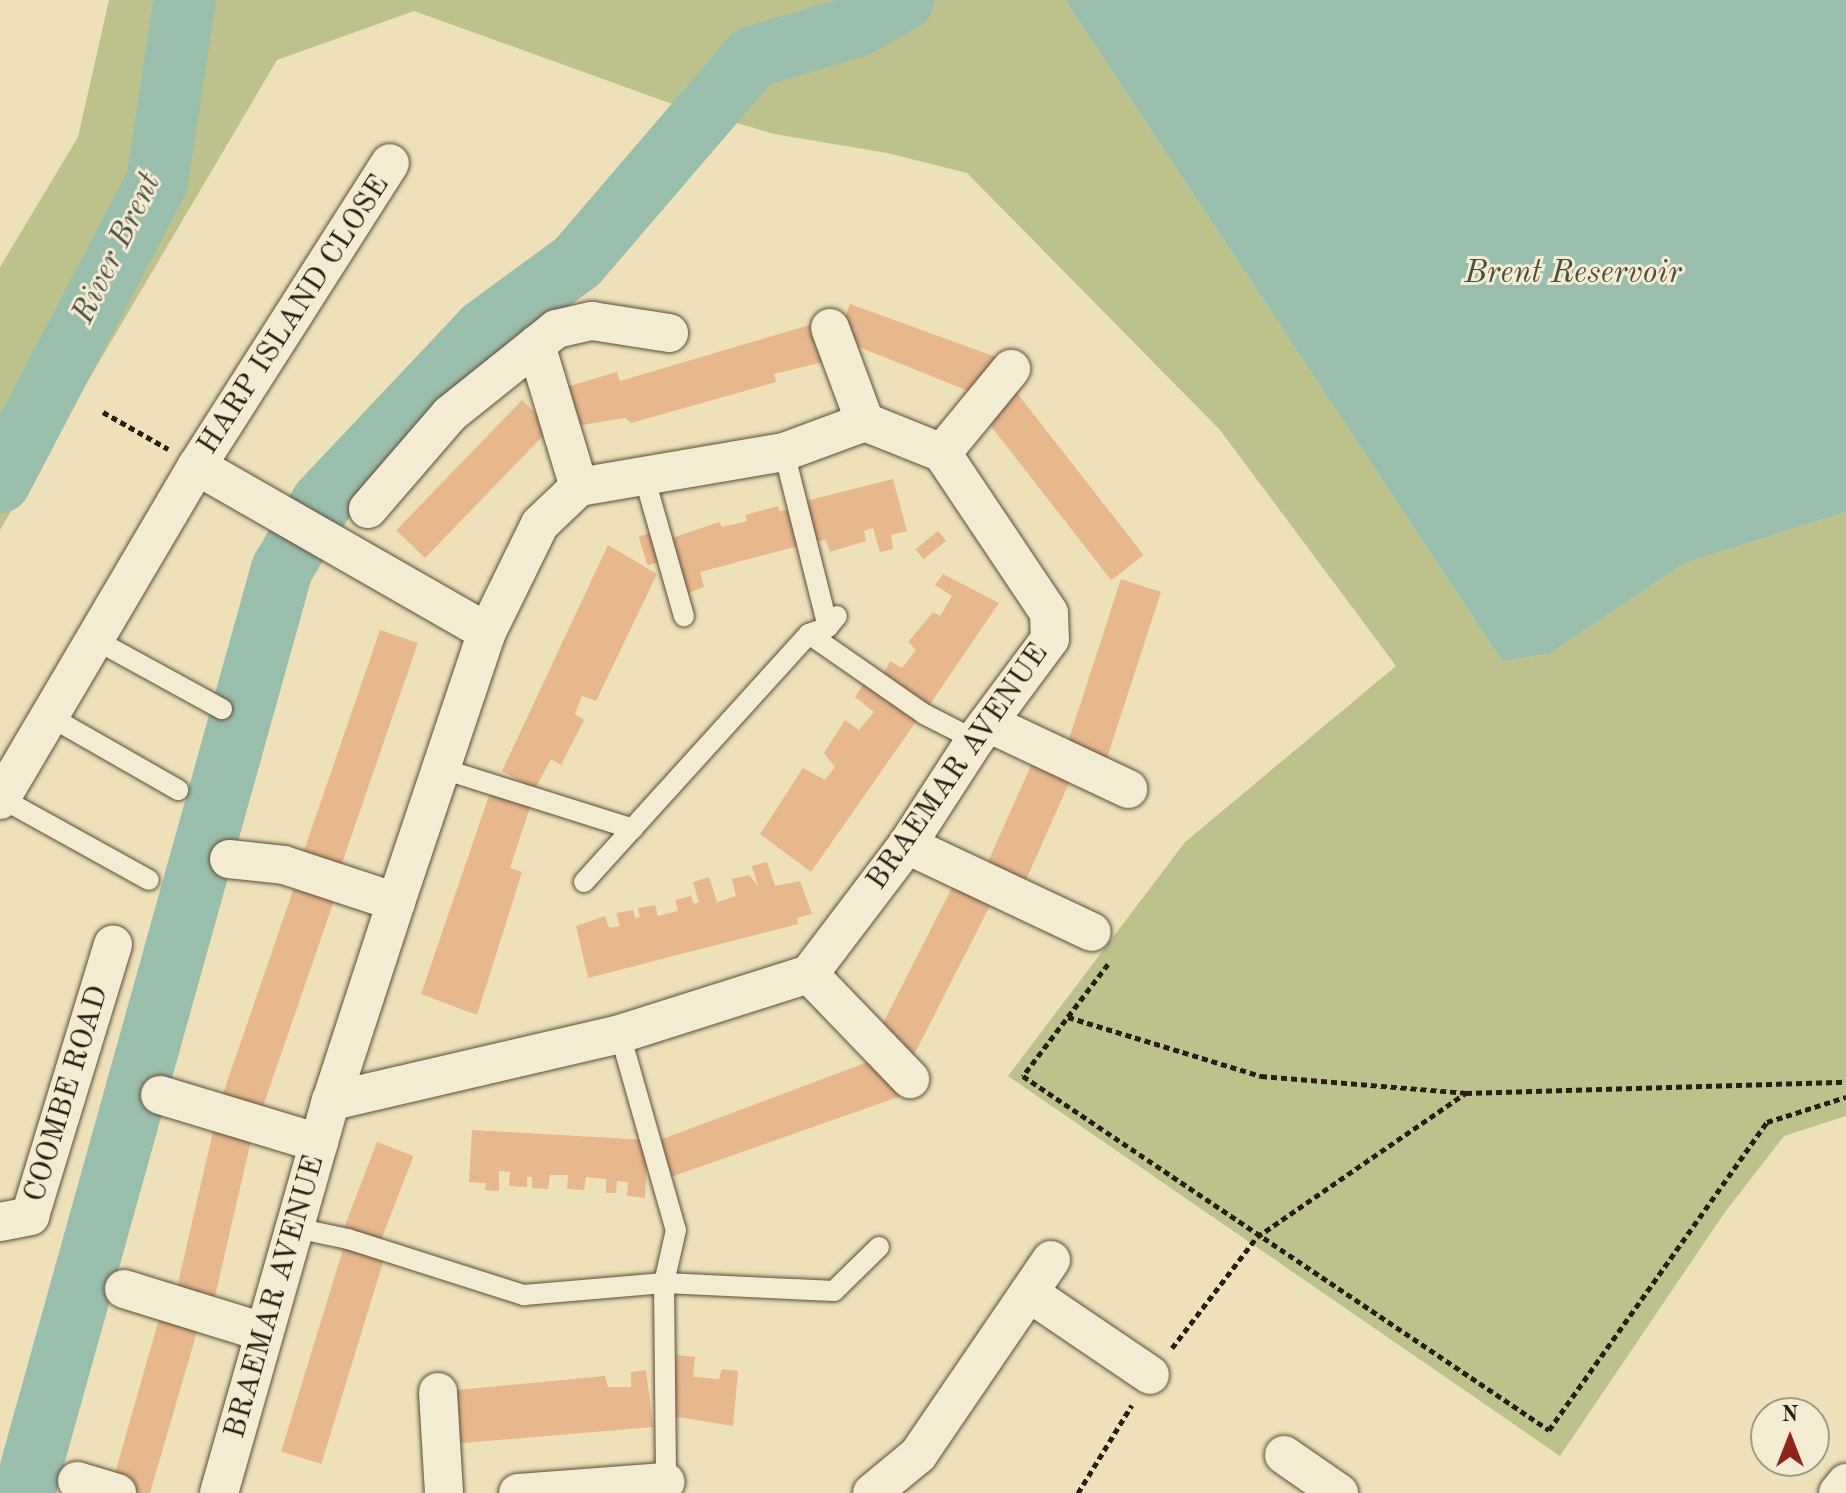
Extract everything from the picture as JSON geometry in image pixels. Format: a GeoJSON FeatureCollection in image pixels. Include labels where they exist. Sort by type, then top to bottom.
{"type":"FeatureCollection","features":[{"type":"Feature","properties":{"kind":"street","name":"HARP ISLAND CLOSE"},"geometry":{"type":"LineString","coordinates":[[0,799],[197,466],[390,163]]}},
{"type":"Feature","properties":{"kind":"street"},"geometry":{"type":"LineString","coordinates":[[368,509],[450,414],[556,329],[592,321],[669,333]]}},
{"type":"Feature","properties":{"kind":"street"},"geometry":{"type":"LineString","coordinates":[[830,328],[865,422]]}},
{"type":"Feature","properties":{"kind":"street"},"geometry":{"type":"LineString","coordinates":[[536,345],[579,487],[784,452],[865,422],[942,453],[1011,369]]}},
{"type":"Feature","properties":{"kind":"street","name":"BRAEMAR AVENUE"},"geometry":{"type":"LineString","coordinates":[[809,974],[907,845],[982,731],[1050,639],[1049,613],[942,453]]}},
{"type":"Feature","properties":{"kind":"street","name":"HARP ISLAND CLOSE"},"geometry":{"type":"LineString","coordinates":[[197,466],[487,632]]}},
{"type":"Feature","properties":{"kind":"street","name":"BRAEMAR AVENUE"},"geometry":{"type":"LineString","coordinates":[[219,1493],[331,1101],[487,632],[540,524],[579,487]]}},
{"type":"Feature","properties":{"kind":"street"},"geometry":{"type":"LineString","coordinates":[[982,731],[1128,789]]}},
{"type":"Feature","properties":{"kind":"street"},"geometry":{"type":"LineString","coordinates":[[907,845],[1092,932]]}},
{"type":"Feature","properties":{"kind":"street"},"geometry":{"type":"LineString","coordinates":[[229,859],[284,865],[396,902]]}},
{"type":"Feature","properties":{"kind":"street","name":"COOMBE ROAD"},"geometry":{"type":"LineString","coordinates":[[0,1222],[30,1216],[113,944]]}},
{"type":"Feature","properties":{"kind":"street"},"geometry":{"type":"LineString","coordinates":[[331,1101],[620,1034],[809,974],[910,1079]]}},
{"type":"Feature","properties":{"kind":"street"},"geometry":{"type":"LineString","coordinates":[[160,1095],[319,1143]]}},
{"type":"Feature","properties":{"kind":"street"},"geometry":{"type":"LineString","coordinates":[[872,1493],[918,1455],[1051,1260]]}},
{"type":"Feature","properties":{"kind":"street"},"geometry":{"type":"LineString","coordinates":[[124,1289],[263,1332]]}},
{"type":"Feature","properties":{"kind":"street"},"geometry":{"type":"LineString","coordinates":[[1029,1293],[1150,1375]]}},
{"type":"Feature","properties":{"kind":"street"},"geometry":{"type":"LineString","coordinates":[[438,1392],[444,1493]]}},
{"type":"Feature","properties":{"kind":"street"},"geometry":{"type":"LineString","coordinates":[[1284,1455],[1329,1490]]}},
{"type":"Feature","properties":{"kind":"street"},"geometry":{"type":"LineString","coordinates":[[77,1481],[117,1493]]}},
{"type":"Feature","properties":{"kind":"street"},"geometry":{"type":"LineString","coordinates":[[518,1493],[666,1482]]}},
{"type":"Feature","properties":{"kind":"street"},"geometry":{"type":"LineString","coordinates":[[1838,1493],[1846,1483]]}},
{"type":"Feature","properties":{"kind":"lane"},"geometry":{"type":"LineString","coordinates":[[784,452],[824,625],[924,714],[982,731]]}},
{"type":"Feature","properties":{"kind":"lane"},"geometry":{"type":"LineString","coordinates":[[644,476],[684,616]]}},
{"type":"Feature","properties":{"kind":"lane"},"geometry":{"type":"LineString","coordinates":[[584,882],[824,625]]}},
{"type":"Feature","properties":{"kind":"lane"},"geometry":{"type":"LineString","coordinates":[[94,639],[222,709]]}},
{"type":"Feature","properties":{"kind":"lane"},"geometry":{"type":"LineString","coordinates":[[49,716],[178,790]]}},
{"type":"Feature","properties":{"kind":"lane"},"geometry":{"type":"LineString","coordinates":[[443,769],[633,829]]}},
{"type":"Feature","properties":{"kind":"lane"},"geometry":{"type":"LineString","coordinates":[[0,799],[149,880]]}},
{"type":"Feature","properties":{"kind":"lane"},"geometry":{"type":"LineString","coordinates":[[620,1034],[676,1230],[664,1283],[666,1482]]}},
{"type":"Feature","properties":{"kind":"lane"},"geometry":{"type":"LineString","coordinates":[[296,1228],[348,1239],[524,1295],[664,1283],[834,1291],[879,1247]]}},
{"type":"Feature","properties":{"kind":"path"},"geometry":{"type":"LineString","coordinates":[[103,412],[197,466]]}},
{"type":"Feature","properties":{"kind":"path"},"geometry":{"type":"LineString","coordinates":[[1092,932],[1121,947],[1023,1076],[1257,1237],[1549,1430],[1767,1122],[1846,1097]]}},
{"type":"Feature","properties":{"kind":"path"},"geometry":{"type":"LineString","coordinates":[[1068,1017],[1261,1076],[1466,1093],[1846,1082]]}},
{"type":"Feature","properties":{"kind":"path"},"geometry":{"type":"LineString","coordinates":[[1257,1237],[1466,1093]]}},
{"type":"Feature","properties":{"kind":"green space"},"geometry":{"type":"Polygon","coordinates":[[[109,0],[1065,0],[1502,661],[1549,654],[1685,563],[1846,512],[1846,1116],[1784,1136],[1725,1212],[1560,1456],[1008,1076],[1185,842],[1396,666],[1220,430],[967,173],[887,153],[774,134],[675,105],[414,11],[277,60],[0,530],[0,267],[78,137],[109,0]]]}},
{"type":"Feature","properties":{"kind":"water","name":"Brent Reservoir"},"geometry":{"type":"Polygon","coordinates":[[[1065,0],[1846,0],[1846,512],[1685,563],[1549,654],[1502,661],[1065,0]]]}},
{"type":"Feature","properties":{"kind":"building"},"geometry":{"type":"Polygon","coordinates":[[[850,304],[996,357],[983,397],[837,338],[850,304]]]}},
{"type":"Feature","properties":{"kind":"building"},"geometry":{"type":"Polygon","coordinates":[[[823,321],[835,359],[774,374],[776,382],[631,423],[625,418],[570,427],[556,390],[617,372],[620,381],[823,321]]]}},
{"type":"Feature","properties":{"kind":"building"},"geometry":{"type":"Polygon","coordinates":[[[1010,384],[1144,555],[1111,580],[978,409],[1010,384]]]}},
{"type":"Feature","properties":{"kind":"building"},"geometry":{"type":"Polygon","coordinates":[[[522,400],[551,428],[425,558],[396,530],[522,400]]]}},
{"type":"Feature","properties":{"kind":"building"},"geometry":{"type":"Polygon","coordinates":[[[893,479],[907,531],[891,535],[893,549],[880,552],[873,528],[864,531],[866,541],[830,552],[826,540],[812,542],[802,502],[893,479]]]}},
{"type":"Feature","properties":{"kind":"building"},"geometry":{"type":"Polygon","coordinates":[[[778,506],[780,511],[793,509],[802,545],[700,572],[704,587],[688,593],[669,539],[719,522],[722,527],[747,521],[745,515],[778,506]]]}},
{"type":"Feature","properties":{"kind":"building"},"geometry":{"type":"Polygon","coordinates":[[[938,531],[946,541],[924,559],[915,549],[938,531]]]}},
{"type":"Feature","properties":{"kind":"building"},"geometry":{"type":"Polygon","coordinates":[[[654,532],[663,561],[647,565],[639,537],[654,532]]]}},
{"type":"Feature","properties":{"kind":"building"},"geometry":{"type":"Polygon","coordinates":[[[608,545],[657,574],[596,701],[582,696],[575,714],[584,720],[561,765],[551,759],[535,789],[502,771],[608,545]]]}},
{"type":"Feature","properties":{"kind":"building"},"geometry":{"type":"Polygon","coordinates":[[[943,574],[999,603],[926,710],[881,678],[890,661],[902,668],[916,650],[908,642],[933,612],[940,616],[952,596],[935,585],[943,574]]]}},
{"type":"Feature","properties":{"kind":"building"},"geometry":{"type":"Polygon","coordinates":[[[1121,579],[1161,592],[1104,768],[1064,755],[1121,579]]]}},
{"type":"Feature","properties":{"kind":"building"},"geometry":{"type":"Polygon","coordinates":[[[380,630],[418,643],[338,876],[300,863],[380,630]]]}},
{"type":"Feature","properties":{"kind":"building"},"geometry":{"type":"Polygon","coordinates":[[[864,683],[920,716],[811,872],[760,834],[803,768],[825,780],[835,767],[824,753],[845,720],[859,730],[874,712],[855,697],[864,683]]]}},
{"type":"Feature","properties":{"kind":"building"},"geometry":{"type":"Polygon","coordinates":[[[1036,754],[1074,771],[1023,886],[985,869],[1036,754]]]}},
{"type":"Feature","properties":{"kind":"building"},"geometry":{"type":"Polygon","coordinates":[[[491,790],[532,801],[510,868],[522,872],[477,1015],[421,994],[491,790]]]}},
{"type":"Feature","properties":{"kind":"building"},"geometry":{"type":"Polygon","coordinates":[[[767,862],[775,886],[800,881],[812,914],[797,918],[798,924],[588,978],[576,926],[605,916],[609,928],[620,926],[616,913],[633,910],[635,918],[640,917],[638,908],[655,905],[658,916],[678,911],[675,900],[691,896],[694,904],[699,902],[693,882],[709,877],[717,902],[736,896],[732,879],[749,875],[758,886],[752,866],[767,862]]]}},
{"type":"Feature","properties":{"kind":"building"},"geometry":{"type":"Polygon","coordinates":[[[959,874],[996,893],[913,1056],[876,1037],[959,874]]]}},
{"type":"Feature","properties":{"kind":"building"},"geometry":{"type":"Polygon","coordinates":[[[298,876],[338,890],[259,1118],[219,1105],[298,876]]]}},
{"type":"Feature","properties":{"kind":"building"},"geometry":{"type":"Polygon","coordinates":[[[881,1057],[901,1096],[665,1179],[657,1141],[881,1057]]]}},
{"type":"Feature","properties":{"kind":"building"},"geometry":{"type":"Polygon","coordinates":[[[215,1123],[253,1132],[213,1304],[175,1295],[215,1123]]]}},
{"type":"Feature","properties":{"kind":"building"},"geometry":{"type":"Polygon","coordinates":[[[472,1130],[648,1140],[645,1198],[627,1196],[628,1182],[617,1181],[616,1193],[606,1193],[606,1179],[586,1177],[584,1190],[567,1189],[568,1175],[550,1175],[548,1189],[532,1188],[532,1177],[527,1177],[527,1187],[509,1186],[510,1172],[499,1171],[499,1191],[485,1190],[486,1183],[469,1182],[472,1130]]]}},
{"type":"Feature","properties":{"kind":"building"},"geometry":{"type":"Polygon","coordinates":[[[377,1142],[413,1156],[379,1246],[343,1232],[377,1142]]]}},
{"type":"Feature","properties":{"kind":"building"},"geometry":{"type":"Polygon","coordinates":[[[344,1246],[384,1258],[321,1464],[281,1452],[344,1246]]]}},
{"type":"Feature","properties":{"kind":"building"},"geometry":{"type":"Polygon","coordinates":[[[163,1305],[201,1318],[150,1493],[134,1493],[112,1484],[163,1305]]]}},
{"type":"Feature","properties":{"kind":"building"},"geometry":{"type":"Polygon","coordinates":[[[677,1355],[695,1357],[693,1377],[719,1379],[722,1369],[738,1371],[733,1426],[666,1415],[677,1355]]]}},
{"type":"Feature","properties":{"kind":"building"},"geometry":{"type":"Polygon","coordinates":[[[646,1370],[653,1427],[440,1445],[447,1391],[605,1376],[608,1387],[631,1387],[631,1372],[646,1370]]]}},
{"type":"Feature","properties":{"kind":"waterway","name":"River Brent"},"geometry":{"type":"LineString","coordinates":[[0,482],[157,182],[185,0]]}},
{"type":"Feature","properties":{"kind":"waterway"},"geometry":{"type":"LineString","coordinates":[[24,1493],[282,569],[322,502],[484,330],[577,262],[753,57],[857,26],[903,0]]}}]}
